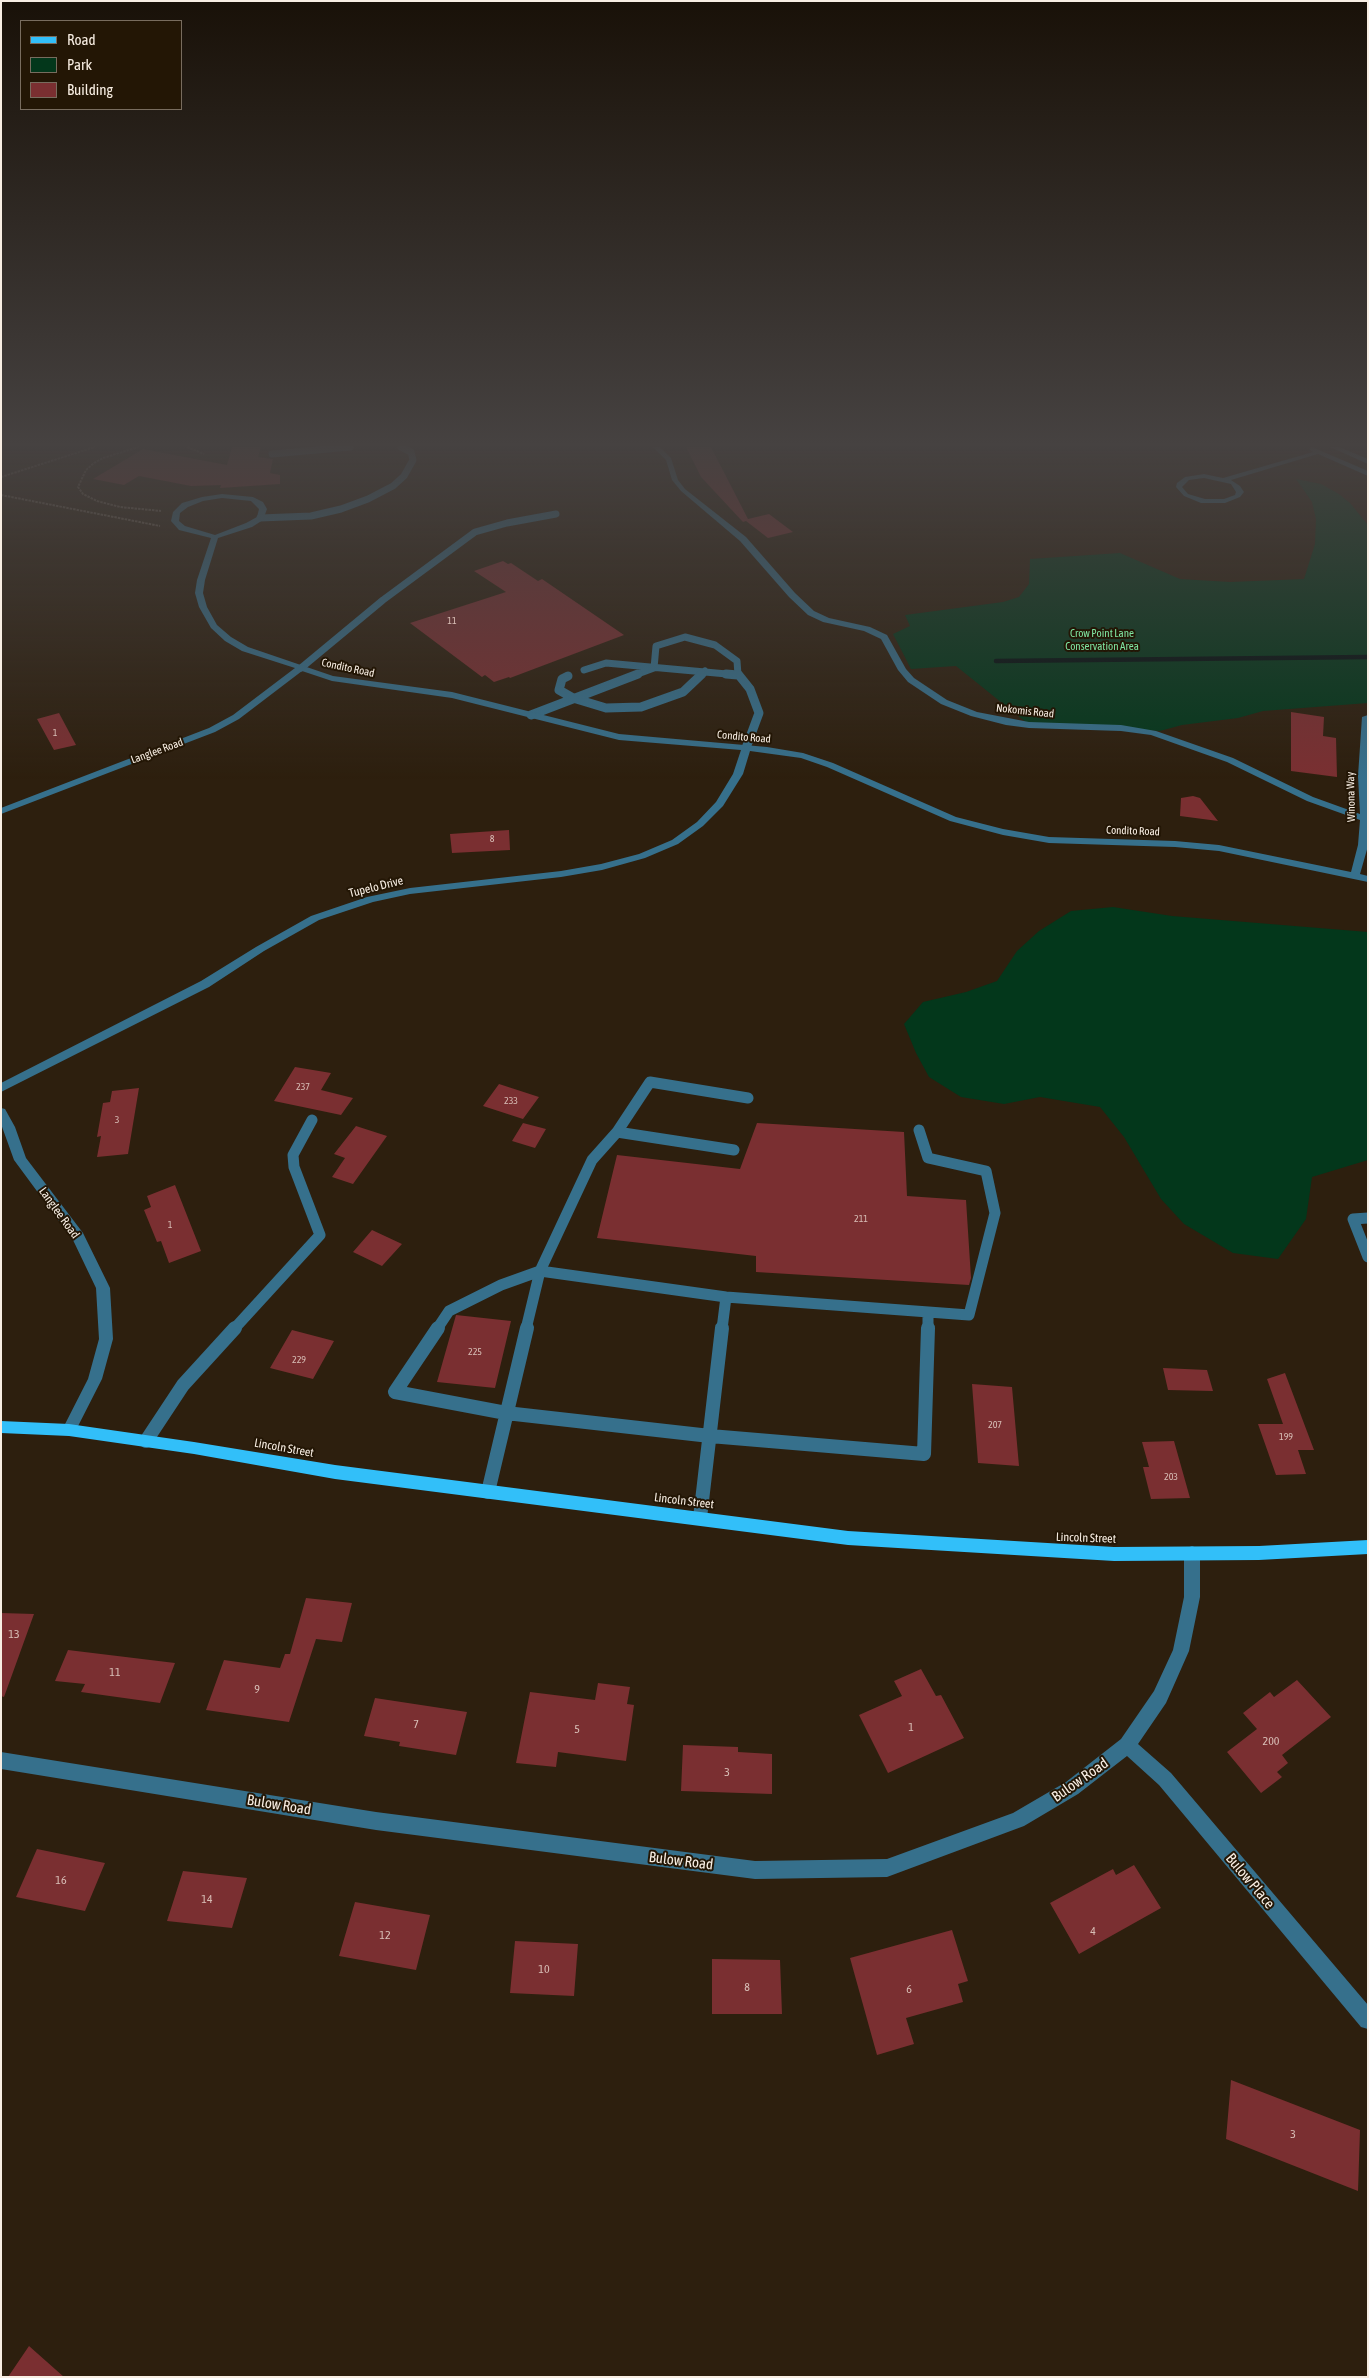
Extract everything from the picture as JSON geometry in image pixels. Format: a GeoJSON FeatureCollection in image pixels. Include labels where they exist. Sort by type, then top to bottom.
{"type":"FeatureCollection","features":[{"type":"Feature","properties":{"kind":"main road","name":"Lincoln Street"},"geometry":{"type":"LineString","coordinates":[[1,1427],[69,1430],[335,1472],[848,1538],[1114,1554],[1259,1553],[1368,1548]]}},
{"type":"Feature","properties":{"kind":"street","name":"Condito Road"},"geometry":{"type":"LineString","coordinates":[[208,558],[199,593],[203,607],[214,626],[228,639],[245,649],[332,678],[452,695],[585,730],[619,736],[746,748],[803,756],[830,764],[953,819],[1003,832],[1049,840],[1175,844],[1219,848],[1368,879]]}},
{"type":"Feature","properties":{"kind":"street","name":"Nokomis Road"},"geometry":{"type":"LineString","coordinates":[[760,558],[792,595],[811,613],[826,620],[867,629],[884,637],[902,670],[919,686],[944,702],[981,716],[1006,722],[1029,725],[1121,728],[1153,733],[1230,760],[1310,799],[1366,820]]}},
{"type":"Feature","properties":{"kind":"street","name":"Langlee Road"},"geometry":{"type":"LineString","coordinates":[[3,807],[212,730],[236,717],[301,668]]}},
{"type":"Feature","properties":{"kind":"street","name":"Winona Way"},"geometry":{"type":"LineString","coordinates":[[1355,876],[1366,820],[1362,776],[1366,717]]}},
{"type":"Feature","properties":{"kind":"street","name":"Tupelo Drive"},"geometry":{"type":"LineString","coordinates":[[1,1088],[205,984],[260,949],[315,918],[371,899],[410,891],[602,867],[642,856],[675,842],[700,824],[720,804],[738,774],[746,748]]}},
{"type":"Feature","properties":{"kind":"street","name":"Langlee Road"},"geometry":{"type":"LineString","coordinates":[[1,1112],[9,1127],[20,1160],[78,1237],[103,1288],[106,1339],[95,1379],[69,1430]]}},
{"type":"Feature","properties":{"kind":"street","name":"Bulow Road"},"geometry":{"type":"LineString","coordinates":[[1,1760],[376,1821],[755,1870],[887,1868],[1018,1820],[1072,1788],[1127,1745],[1160,1697],[1182,1651],[1192,1597],[1192,1553]]}},
{"type":"Feature","properties":{"kind":"street","name":"Bulow Place"},"geometry":{"type":"LineString","coordinates":[[1127,1745],[1165,1779],[1368,2020]]}},
{"type":"Feature","properties":{"kind":"lane"},"geometry":{"type":"LineString","coordinates":[[301,668],[369,612],[441,558]]}},
{"type":"Feature","properties":{"kind":"lane"},"geometry":{"type":"LineString","coordinates":[[654,668],[656,646],[685,637],[715,645],[737,661],[738,676],[750,690],[759,713],[746,748]]}},
{"type":"Feature","properties":{"kind":"lane"},"geometry":{"type":"LineString","coordinates":[[584,670],[606,663],[705,671],[738,676]]}},
{"type":"Feature","properties":{"kind":"lane"},"geometry":{"type":"LineString","coordinates":[[531,715],[654,668]]}},
{"type":"Feature","properties":{"kind":"lane"},"geometry":{"type":"LineString","coordinates":[[568,676],[562,679],[558,690],[574,698],[606,708],[641,707],[683,692],[705,671]]}},
{"type":"Feature","properties":{"kind":"lane"},"geometry":{"type":"LineString","coordinates":[[488,1492],[540,1271],[592,1160],[617,1132],[650,1082],[748,1098]]}},
{"type":"Feature","properties":{"kind":"lane"},"geometry":{"type":"LineString","coordinates":[[146,1441],[183,1385],[320,1236],[294,1167],[293,1155],[312,1120]]}},
{"type":"Feature","properties":{"kind":"lane"},"geometry":{"type":"LineString","coordinates":[[919,1130],[928,1158],[986,1171],[996,1213],[969,1315],[928,1314],[726,1297],[540,1271],[501,1285],[449,1311],[395,1392],[506,1413],[710,1436],[924,1454],[928,1314]]}},
{"type":"Feature","properties":{"kind":"lane"},"geometry":{"type":"LineString","coordinates":[[617,1132],[734,1150]]}},
{"type":"Feature","properties":{"kind":"lane"},"geometry":{"type":"LineString","coordinates":[[1368,1218],[1352,1219],[1368,1257]]}},
{"type":"Feature","properties":{"kind":"lane"},"geometry":{"type":"LineString","coordinates":[[700,1518],[726,1297]]}},
{"type":"Feature","properties":{"kind":"green space","name":"Crow Point Lane Conservation Area"},"geometry":{"type":"Polygon","coordinates":[[[1131,558],[1180,579],[1230,582],[1304,579],[1311,558],[1368,558],[1368,703],[1263,711],[1238,718],[1182,725],[1160,731],[1027,723],[956,666],[911,669],[893,634],[910,626],[905,615],[1003,602],[1019,597],[1029,584],[1030,559],[1131,558]]]}},
{"type":"Feature","properties":{"kind":"green space"},"geometry":{"type":"Polygon","coordinates":[[[1113,907],[1172,916],[1368,932],[1368,1160],[1312,1177],[1306,1219],[1278,1259],[1233,1253],[1184,1224],[1161,1199],[1124,1137],[1100,1107],[1040,1097],[1004,1104],[961,1097],[929,1077],[916,1053],[904,1024],[923,1002],[966,992],[997,981],[1017,951],[1039,931],[1071,911],[1113,907]]]}},
{"type":"Feature","properties":{"kind":"building"},"geometry":{"type":"Polygon","coordinates":[[[503,561],[508,564],[511,563],[538,581],[542,579],[624,635],[510,678],[494,682],[485,675],[482,677],[410,623],[506,592],[474,571],[503,561]]]}},
{"type":"Feature","properties":{"kind":"building"},"geometry":{"type":"Polygon","coordinates":[[[1291,712],[1324,717],[1323,736],[1336,738],[1337,777],[1291,771],[1291,712]]]}},
{"type":"Feature","properties":{"kind":"building"},"geometry":{"type":"Polygon","coordinates":[[[59,713],[76,745],[54,750],[37,719],[59,713]]]}},
{"type":"Feature","properties":{"kind":"building"},"geometry":{"type":"Polygon","coordinates":[[[1193,796],[1200,798],[1218,821],[1180,816],[1181,798],[1193,796]]]}},
{"type":"Feature","properties":{"kind":"building"},"geometry":{"type":"Polygon","coordinates":[[[509,830],[510,850],[452,853],[450,834],[509,830]]]}},
{"type":"Feature","properties":{"kind":"building"},"geometry":{"type":"Polygon","coordinates":[[[295,1067],[331,1073],[321,1090],[353,1098],[341,1115],[274,1101],[295,1067]]]}},
{"type":"Feature","properties":{"kind":"building"},"geometry":{"type":"Polygon","coordinates":[[[499,1084],[539,1097],[523,1119],[483,1106],[499,1084]]]}},
{"type":"Feature","properties":{"kind":"building"},"geometry":{"type":"Polygon","coordinates":[[[139,1088],[128,1154],[97,1157],[101,1136],[97,1137],[103,1103],[110,1102],[112,1091],[139,1088]]]}},
{"type":"Feature","properties":{"kind":"building"},"geometry":{"type":"Polygon","coordinates":[[[523,1123],[546,1129],[535,1148],[512,1141],[523,1123]]]}},
{"type":"Feature","properties":{"kind":"building"},"geometry":{"type":"Polygon","coordinates":[[[757,1123],[904,1132],[907,1196],[966,1200],[971,1278],[969,1285],[756,1272],[756,1256],[597,1238],[617,1155],[740,1169],[757,1123]]]}},
{"type":"Feature","properties":{"kind":"building"},"geometry":{"type":"Polygon","coordinates":[[[356,1126],[387,1136],[353,1184],[332,1177],[345,1158],[334,1154],[356,1126]]]}},
{"type":"Feature","properties":{"kind":"building"},"geometry":{"type":"Polygon","coordinates":[[[175,1185],[201,1251],[169,1263],[161,1241],[157,1242],[144,1210],[151,1207],[147,1196],[175,1185]]]}},
{"type":"Feature","properties":{"kind":"building"},"geometry":{"type":"Polygon","coordinates":[[[372,1230],[402,1244],[382,1266],[353,1252],[372,1230]]]}},
{"type":"Feature","properties":{"kind":"building"},"geometry":{"type":"Polygon","coordinates":[[[456,1315],[511,1321],[495,1388],[437,1382],[456,1315]]]}},
{"type":"Feature","properties":{"kind":"building"},"geometry":{"type":"Polygon","coordinates":[[[292,1330],[334,1341],[313,1379],[270,1368],[292,1330]]]}},
{"type":"Feature","properties":{"kind":"building"},"geometry":{"type":"Polygon","coordinates":[[[1163,1368],[1207,1370],[1213,1391],[1168,1390],[1163,1368]]]}},
{"type":"Feature","properties":{"kind":"building"},"geometry":{"type":"Polygon","coordinates":[[[1285,1373],[1314,1450],[1298,1450],[1306,1474],[1276,1475],[1258,1424],[1283,1424],[1267,1379],[1285,1373]]]}},
{"type":"Feature","properties":{"kind":"building"},"geometry":{"type":"Polygon","coordinates":[[[972,1384],[1012,1387],[1019,1466],[978,1463],[972,1384]]]}},
{"type":"Feature","properties":{"kind":"building"},"geometry":{"type":"Polygon","coordinates":[[[1174,1441],[1190,1498],[1151,1499],[1143,1467],[1149,1467],[1142,1442],[1174,1441]]]}},
{"type":"Feature","properties":{"kind":"building"},"geometry":{"type":"Polygon","coordinates":[[[306,1598],[352,1603],[342,1642],[316,1639],[289,1722],[206,1710],[224,1660],[280,1668],[285,1654],[290,1654],[306,1598]]]}},
{"type":"Feature","properties":{"kind":"building"},"geometry":{"type":"Polygon","coordinates":[[[1,1613],[34,1614],[4,1697],[1,1696],[1,1613]]]}},
{"type":"Feature","properties":{"kind":"building"},"geometry":{"type":"Polygon","coordinates":[[[68,1650],[175,1663],[160,1703],[81,1692],[85,1684],[55,1681],[68,1650]]]}},
{"type":"Feature","properties":{"kind":"building"},"geometry":{"type":"Polygon","coordinates":[[[921,1669],[936,1696],[941,1695],[964,1738],[888,1773],[859,1715],[902,1696],[894,1681],[921,1669]]]}},
{"type":"Feature","properties":{"kind":"building"},"geometry":{"type":"Polygon","coordinates":[[[1297,1680],[1331,1717],[1282,1755],[1288,1763],[1277,1772],[1282,1777],[1261,1793],[1227,1752],[1257,1729],[1243,1713],[1270,1692],[1274,1697],[1297,1680]]]}},
{"type":"Feature","properties":{"kind":"building"},"geometry":{"type":"Polygon","coordinates":[[[598,1683],[630,1687],[627,1704],[634,1705],[626,1761],[558,1752],[556,1767],[516,1763],[530,1692],[595,1700],[598,1683]]]}},
{"type":"Feature","properties":{"kind":"building"},"geometry":{"type":"Polygon","coordinates":[[[375,1698],[467,1712],[456,1755],[399,1746],[400,1742],[364,1736],[375,1698]]]}},
{"type":"Feature","properties":{"kind":"building"},"geometry":{"type":"Polygon","coordinates":[[[683,1745],[738,1747],[738,1752],[772,1754],[772,1794],[681,1791],[683,1745]]]}},
{"type":"Feature","properties":{"kind":"building"},"geometry":{"type":"Polygon","coordinates":[[[37,1849],[105,1863],[85,1911],[16,1897],[37,1849]]]}},
{"type":"Feature","properties":{"kind":"building"},"geometry":{"type":"Polygon","coordinates":[[[1134,1865],[1161,1908],[1079,1954],[1050,1903],[1113,1869],[1116,1875],[1134,1865]]]}},
{"type":"Feature","properties":{"kind":"building"},"geometry":{"type":"Polygon","coordinates":[[[183,1871],[247,1878],[232,1928],[167,1921],[183,1871]]]}},
{"type":"Feature","properties":{"kind":"building"},"geometry":{"type":"Polygon","coordinates":[[[355,1902],[430,1915],[416,1970],[339,1956],[355,1902]]]}},
{"type":"Feature","properties":{"kind":"building"},"geometry":{"type":"Polygon","coordinates":[[[952,1930],[968,1981],[958,1984],[963,2002],[906,2018],[914,2044],[877,2055],[850,1958],[952,1930]]]}},
{"type":"Feature","properties":{"kind":"building"},"geometry":{"type":"Polygon","coordinates":[[[515,1941],[578,1944],[574,1996],[510,1993],[515,1941]]]}},
{"type":"Feature","properties":{"kind":"building"},"geometry":{"type":"Polygon","coordinates":[[[712,1959],[780,1960],[782,2014],[712,2014],[712,1959]]]}},
{"type":"Feature","properties":{"kind":"building"},"geometry":{"type":"Polygon","coordinates":[[[1231,2080],[1360,2130],[1358,2191],[1226,2139],[1231,2080]]]}},
{"type":"Feature","properties":{"kind":"building"},"geometry":{"type":"Polygon","coordinates":[[[29,2346],[64,2377],[8,2377],[29,2346]]]}},
{"type":"Feature","properties":{"kind":"waterway"},"geometry":{"type":"LineString","coordinates":[[996,661],[1368,657]]}}]}
